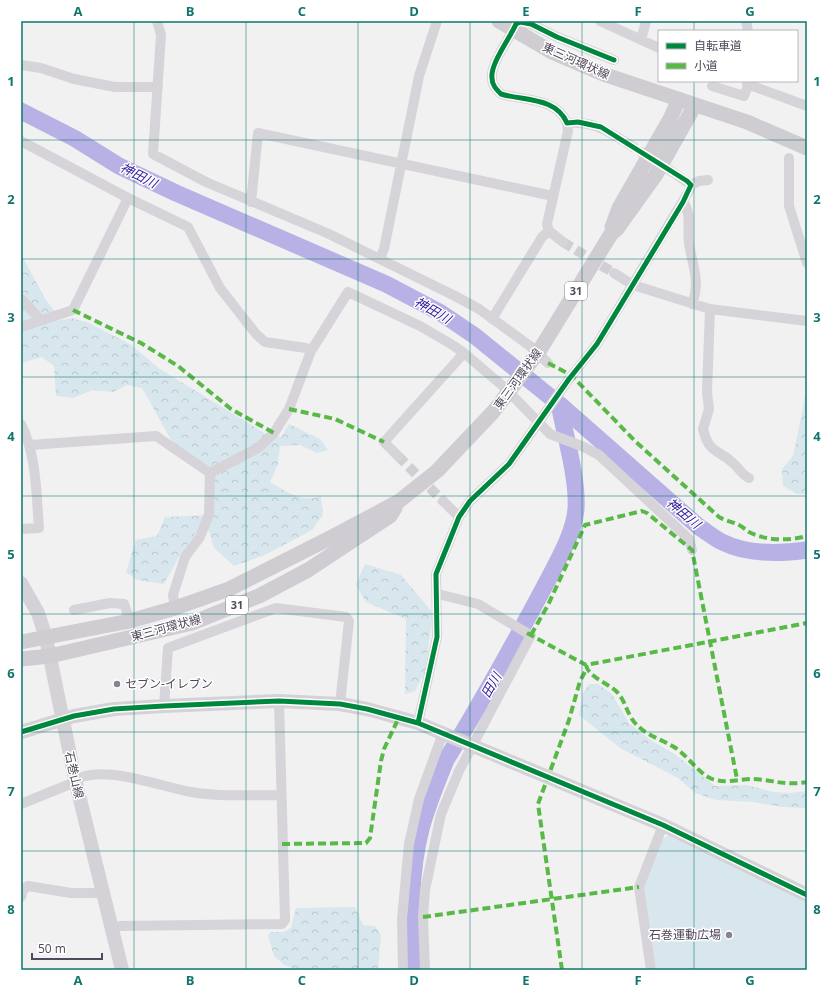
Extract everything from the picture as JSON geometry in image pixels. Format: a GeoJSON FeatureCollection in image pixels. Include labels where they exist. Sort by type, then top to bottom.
{"type":"FeatureCollection","features":[{"type":"Feature","properties":{"kind":"main road","name":"東三河環状線"},"geometry":{"type":"LineString","coordinates":[[499,21],[552,52],[599,72],[747,122],[807,148]]}},
{"type":"Feature","properties":{"kind":"main road","name":"東三河環状線"},"geometry":{"type":"LineString","coordinates":[[611,234],[612,224],[619,208],[670,119],[679,99]]}},
{"type":"Feature","properties":{"kind":"main road","name":"東三河環状線"},"geometry":{"type":"LineString","coordinates":[[21,642],[130,621],[175,608],[229,588],[398,502],[437,471],[493,412],[541,348],[611,234],[617,229],[655,176],[695,104]]}},
{"type":"Feature","properties":{"kind":"main road","name":"東三河環状線"},"geometry":{"type":"LineString","coordinates":[[21,659],[50,656],[192,623],[258,596],[338,552],[390,516],[398,502]]}},
{"type":"Feature","properties":{"kind":"street"},"geometry":{"type":"LineString","coordinates":[[157,21],[161,35],[153,154],[206,182],[329,234],[455,296],[492,319],[530,346],[548,363]]}},
{"type":"Feature","properties":{"kind":"street"},"geometry":{"type":"LineString","coordinates":[[380,258],[384,249],[419,76],[437,21]]}},
{"type":"Feature","properties":{"kind":"street"},"geometry":{"type":"LineString","coordinates":[[600,21],[658,48]]}},
{"type":"Feature","properties":{"kind":"street"},"geometry":{"type":"LineString","coordinates":[[640,40],[646,21]]}},
{"type":"Feature","properties":{"kind":"street"},"geometry":{"type":"LineString","coordinates":[[563,242],[549,231],[547,224],[568,131],[567,123],[564,116],[553,106],[501,94],[495,88],[492,78],[493,69],[516,24],[520,22],[534,22],[556,37],[614,60]]}},
{"type":"Feature","properties":{"kind":"street"},"geometry":{"type":"LineString","coordinates":[[21,65],[41,68],[74,79],[115,86],[158,87]]}},
{"type":"Feature","properties":{"kind":"street"},"geometry":{"type":"LineString","coordinates":[[712,86],[744,96],[748,83],[807,106]]}},
{"type":"Feature","properties":{"kind":"street"},"geometry":{"type":"LineString","coordinates":[[567,123],[578,122],[601,127],[627,143]]}},
{"type":"Feature","properties":{"kind":"street"},"geometry":{"type":"LineString","coordinates":[[252,202],[258,133],[553,196]]}},
{"type":"Feature","properties":{"kind":"street"},"geometry":{"type":"LineString","coordinates":[[21,140],[128,198],[188,228],[220,288],[256,334],[265,342],[306,348],[311,351]]}},
{"type":"Feature","properties":{"kind":"street"},"geometry":{"type":"LineString","coordinates":[[789,158],[789,206],[807,263]]}},
{"type":"Feature","properties":{"kind":"street"},"geometry":{"type":"LineString","coordinates":[[674,172],[690,185]]}},
{"type":"Feature","properties":{"kind":"street"},"geometry":{"type":"LineString","coordinates":[[418,723],[437,637],[438,594],[436,574],[459,517],[470,501],[509,464],[569,379],[597,344],[683,202],[690,185],[699,181],[708,180]]}},
{"type":"Feature","properties":{"kind":"street"},"geometry":{"type":"LineString","coordinates":[[21,327],[38,320],[73,310],[128,198]]}},
{"type":"Feature","properties":{"kind":"street"},"geometry":{"type":"LineString","coordinates":[[683,202],[688,208],[689,244],[696,273],[692,304]]}},
{"type":"Feature","properties":{"kind":"street"},"geometry":{"type":"LineString","coordinates":[[492,319],[542,237],[549,231]]}},
{"type":"Feature","properties":{"kind":"street"},"geometry":{"type":"LineString","coordinates":[[614,273],[633,285],[710,309],[765,314],[807,321]]}},
{"type":"Feature","properties":{"kind":"street"},"geometry":{"type":"LineString","coordinates":[[210,473],[258,448],[274,433],[289,409],[311,351],[348,292],[420,326],[464,353],[504,387],[550,434],[575,443],[599,455],[689,539],[692,550]]}},
{"type":"Feature","properties":{"kind":"street"},"geometry":{"type":"LineString","coordinates":[[21,299],[37,316],[38,320]]}},
{"type":"Feature","properties":{"kind":"street"},"geometry":{"type":"LineString","coordinates":[[710,309],[707,392],[709,409],[702,429],[712,450],[732,462],[744,476],[749,478]]}},
{"type":"Feature","properties":{"kind":"street"},"geometry":{"type":"LineString","coordinates":[[398,456],[384,442],[464,353]]}},
{"type":"Feature","properties":{"kind":"street"},"geometry":{"type":"LineString","coordinates":[[21,425],[30,446],[39,528],[21,529]]}},
{"type":"Feature","properties":{"kind":"street"},"geometry":{"type":"LineString","coordinates":[[30,446],[156,436],[210,473]]}},
{"type":"Feature","properties":{"kind":"street"},"geometry":{"type":"LineString","coordinates":[[175,608],[173,595],[185,557],[200,537],[209,514],[210,473]]}},
{"type":"Feature","properties":{"kind":"street"},"geometry":{"type":"LineString","coordinates":[[443,501],[459,517]]}},
{"type":"Feature","properties":{"kind":"street","name":"石巻山線"},"geometry":{"type":"LineString","coordinates":[[21,583],[38,614],[46,638],[75,779],[122,970]]}},
{"type":"Feature","properties":{"kind":"street"},"geometry":{"type":"LineString","coordinates":[[425,970],[423,917],[425,890],[441,814],[470,744],[529,634],[478,604],[438,594]]}},
{"type":"Feature","properties":{"kind":"street"},"geometry":{"type":"LineString","coordinates":[[74,610],[110,603],[124,604],[130,621]]}},
{"type":"Feature","properties":{"kind":"street"},"geometry":{"type":"LineString","coordinates":[[164,706],[168,648],[276,608],[346,617],[349,621],[340,704]]}},
{"type":"Feature","properties":{"kind":"street"},"geometry":{"type":"LineString","coordinates":[[21,732],[62,719],[114,709],[279,701],[340,704],[368,709],[418,723],[446,734],[663,825],[807,895]]}},
{"type":"Feature","properties":{"kind":"street"},"geometry":{"type":"LineString","coordinates":[[113,929],[120,926],[282,924],[284,920],[279,701]]}},
{"type":"Feature","properties":{"kind":"street"},"geometry":{"type":"LineString","coordinates":[[403,970],[402,919],[409,844],[419,800],[446,734]]}},
{"type":"Feature","properties":{"kind":"street"},"geometry":{"type":"LineString","coordinates":[[21,804],[70,784],[75,779],[94,775],[129,776],[191,792],[223,795],[281,796]]}},
{"type":"Feature","properties":{"kind":"street"},"geometry":{"type":"LineString","coordinates":[[651,970],[639,887],[663,825]]}},
{"type":"Feature","properties":{"kind":"street"},"geometry":{"type":"LineString","coordinates":[[21,897],[23,890],[28,886],[71,893],[104,893]]}},
{"type":"Feature","properties":{"kind":"green space"},"geometry":{"type":"Polygon","coordinates":[[[21,254],[46,300],[54,310],[56,321],[72,318],[89,323],[130,344],[160,369],[266,434],[281,437],[289,424],[320,439],[328,450],[317,453],[300,445],[280,446],[278,464],[270,482],[288,493],[301,497],[314,498],[321,496],[323,515],[312,530],[265,555],[234,566],[214,548],[209,531],[200,527],[179,557],[164,584],[137,580],[126,572],[136,540],[157,536],[165,517],[211,515],[212,479],[175,447],[142,388],[127,385],[113,392],[93,390],[73,398],[56,396],[54,366],[42,357],[21,363],[21,254]]]}},
{"type":"Feature","properties":{"kind":"green space"},"geometry":{"type":"Polygon","coordinates":[[[807,388],[807,494],[797,494],[783,486],[782,469],[793,456],[807,388]]]}},
{"type":"Feature","properties":{"kind":"green space"},"geometry":{"type":"Polygon","coordinates":[[[365,564],[401,575],[433,613],[425,671],[415,691],[405,694],[406,619],[366,602],[356,585],[365,564]]]}},
{"type":"Feature","properties":{"kind":"green space"},"geometry":{"type":"Polygon","coordinates":[[[589,684],[598,684],[612,694],[629,723],[649,739],[676,755],[715,786],[747,785],[773,792],[790,793],[807,791],[807,808],[783,807],[753,802],[716,800],[695,793],[678,778],[620,748],[579,715],[583,693],[589,684]]]}},
{"type":"Feature","properties":{"kind":"green space","name":"石巻運動広場"},"geometry":{"type":"Polygon","coordinates":[[[671,833],[807,900],[807,970],[656,970],[643,888],[662,840],[671,833]]]}},
{"type":"Feature","properties":{"kind":"green space"},"geometry":{"type":"Polygon","coordinates":[[[355,907],[363,925],[375,926],[381,935],[378,970],[298,970],[284,965],[274,956],[268,935],[271,932],[284,932],[291,928],[296,908],[355,907]]]}},
{"type":"Feature","properties":{"kind":"waterway","name":"神田川"},"geometry":{"type":"LineString","coordinates":[[21,111],[74,138],[119,166],[176,193],[386,284],[441,313],[475,336],[559,404],[699,527],[719,540],[732,546],[753,551],[775,553],[807,550]]}},
{"type":"Feature","properties":{"kind":"waterway","name":"田川"},"geometry":{"type":"LineString","coordinates":[[412,970],[411,935],[414,864],[421,829],[429,803],[446,760],[495,677],[541,593],[567,541],[574,519],[576,509],[575,484],[559,404]]}},
{"type":"Feature","properties":{"kind":"tunnel"},"geometry":{"type":"LineString","coordinates":[[627,143],[674,173]]}},
{"type":"Feature","properties":{"kind":"tunnel"},"geometry":{"type":"LineString","coordinates":[[563,242],[614,273]]}},
{"type":"Feature","properties":{"kind":"tunnel"},"geometry":{"type":"LineString","coordinates":[[398,456],[443,501]]}},
{"type":"Feature","properties":{"kind":"marked path"},"geometry":{"type":"LineString","coordinates":[[73,310],[141,343],[178,366],[231,409],[274,433]]}},
{"type":"Feature","properties":{"kind":"marked path"},"geometry":{"type":"LineString","coordinates":[[548,363],[571,375],[636,442],[719,517],[739,525],[749,532],[770,539],[793,539],[807,536]]}},
{"type":"Feature","properties":{"kind":"marked path"},"geometry":{"type":"LineString","coordinates":[[289,409],[335,419],[384,442]]}},
{"type":"Feature","properties":{"kind":"marked path"},"geometry":{"type":"LineString","coordinates":[[531,635],[548,605],[585,525],[642,511],[647,513],[692,550],[737,779]]}},
{"type":"Feature","properties":{"kind":"marked path"},"geometry":{"type":"LineString","coordinates":[[527,633],[586,665],[807,623]]}},
{"type":"Feature","properties":{"kind":"marked path"},"geometry":{"type":"LineString","coordinates":[[586,665],[590,673],[617,692],[632,719],[639,727],[648,734],[679,750],[708,777],[719,781],[753,779],[785,783],[807,782]]}},
{"type":"Feature","properties":{"kind":"marked path"},"geometry":{"type":"LineString","coordinates":[[562,970],[538,804],[569,720],[580,681],[586,670]]}},
{"type":"Feature","properties":{"kind":"marked path"},"geometry":{"type":"LineString","coordinates":[[282,844],[366,843],[370,838],[384,749],[399,717]]}},
{"type":"Feature","properties":{"kind":"marked path"},"geometry":{"type":"LineString","coordinates":[[423,917],[639,887]]}},
{"type":"Feature","properties":{"kind":"cycle path"},"geometry":{"type":"LineString","coordinates":[[418,723],[437,637],[436,574],[459,517],[470,501],[509,464],[569,379],[597,344],[683,202],[691,185],[601,127],[578,122],[567,123],[555,108],[547,104],[501,94],[493,83],[492,72],[501,51],[516,24],[520,22],[531,24],[557,37],[614,60]]}},
{"type":"Feature","properties":{"kind":"cycle path"},"geometry":{"type":"LineString","coordinates":[[21,732],[74,716],[114,709],[279,701],[340,704],[367,709],[418,723],[663,825],[807,895]]}},
{"type":"Feature","properties":{"kind":"place","name":"セブン-イレブン"},"geometry":{"type":"Point","coordinates":[117,684]}},
{"type":"Feature","properties":{"kind":"place","name":"石巻運動広場"},"geometry":{"type":"Point","coordinates":[729,935]}}]}
